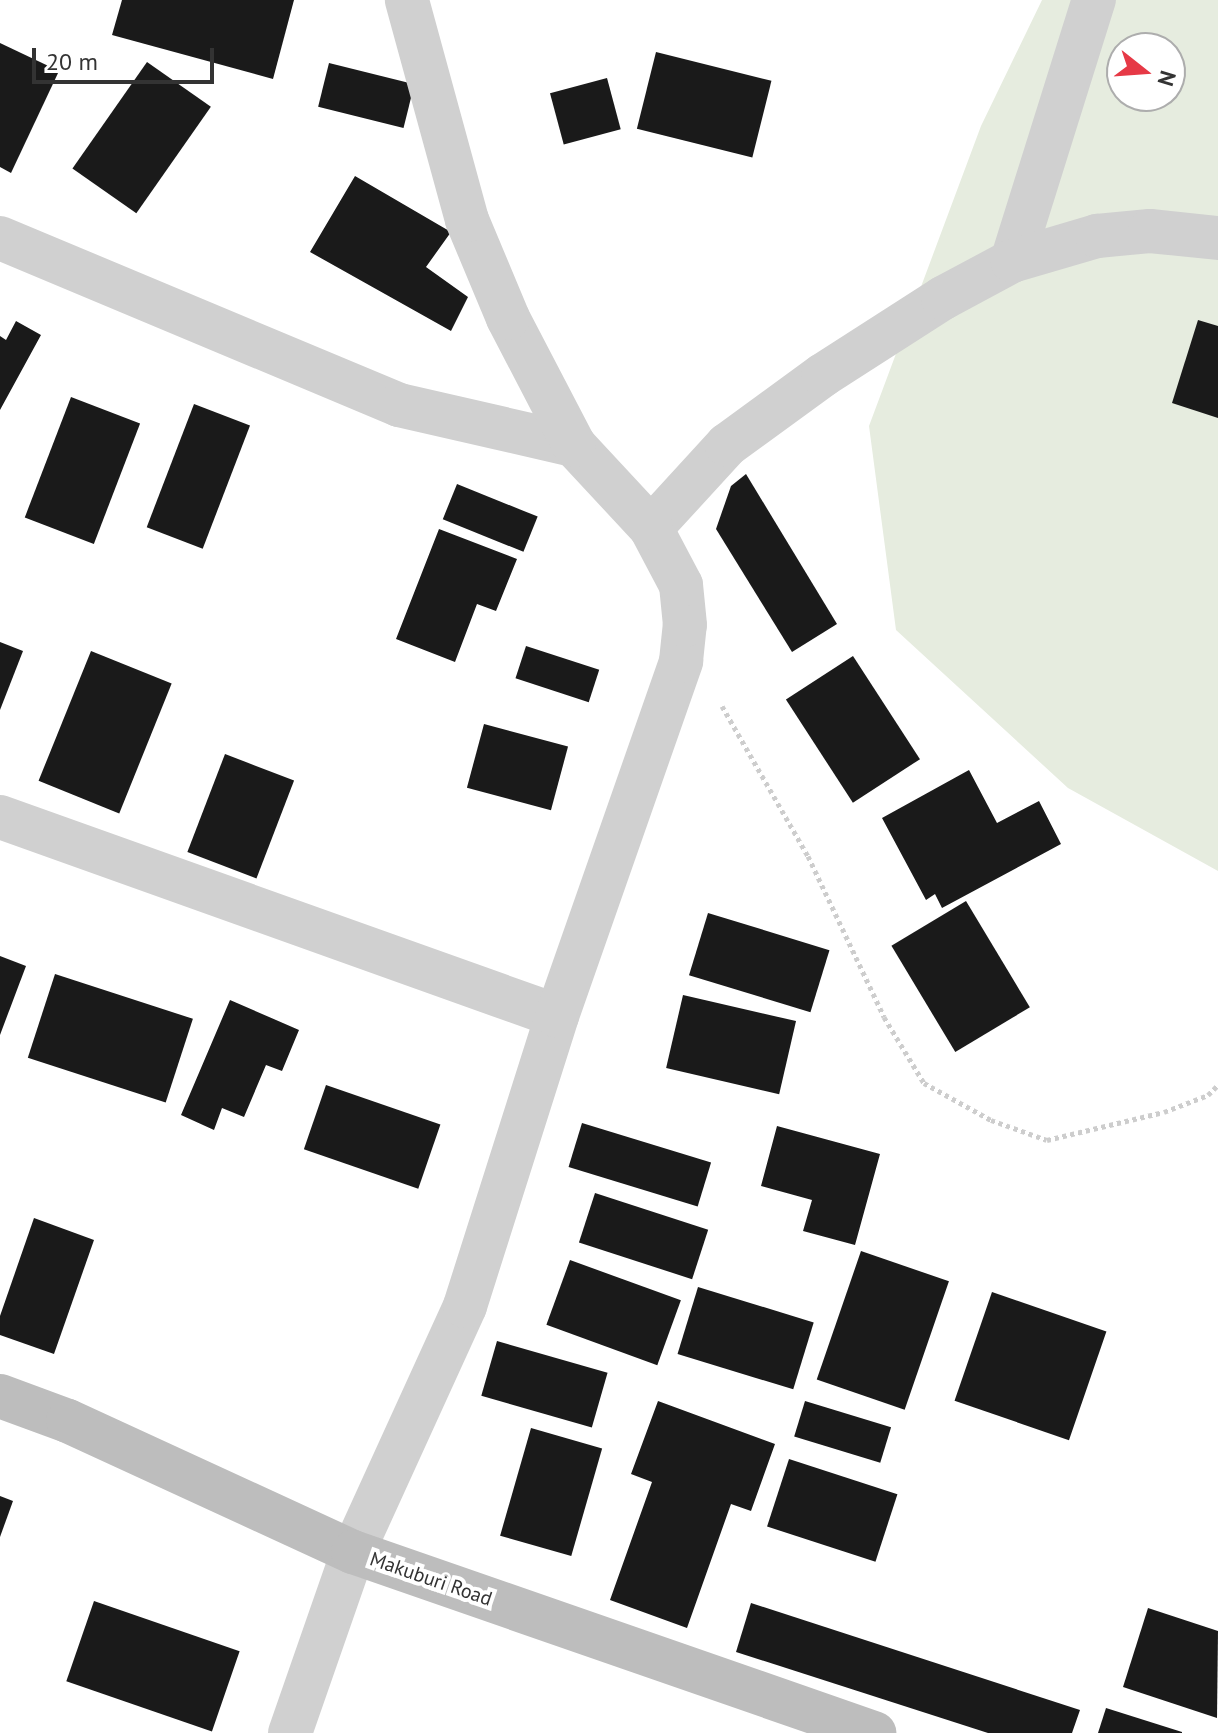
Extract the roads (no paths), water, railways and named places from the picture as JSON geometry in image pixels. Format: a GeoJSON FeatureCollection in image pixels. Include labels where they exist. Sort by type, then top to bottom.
{"type":"FeatureCollection","features":[{"type":"Feature","properties":{"kind":"street"},"geometry":{"type":"LineString","coordinates":[[290,1733],[353,1552],[465,1306],[557,1016],[681,661],[681,585],[651,528],[574,445],[508,318],[467,220],[407,0]]}},
{"type":"Feature","properties":{"kind":"street"},"geometry":{"type":"LineString","coordinates":[[1012,261],[1094,0]]}},
{"type":"Feature","properties":{"kind":"street"},"geometry":{"type":"LineString","coordinates":[[651,528],[727,445],[823,375],[943,298],[1012,261],[1097,236],[1150,231],[1218,238]]}},
{"type":"Feature","properties":{"kind":"street"},"geometry":{"type":"LineString","coordinates":[[0,238],[399,405],[574,445]]}},
{"type":"Feature","properties":{"kind":"street"},"geometry":{"type":"LineString","coordinates":[[0,817],[557,1016]]}},
{"type":"Feature","properties":{"kind":"street","name":"Makuburi Road"},"geometry":{"type":"LineString","coordinates":[[0,1396],[68,1421],[353,1552],[874,1733]]}}]}
